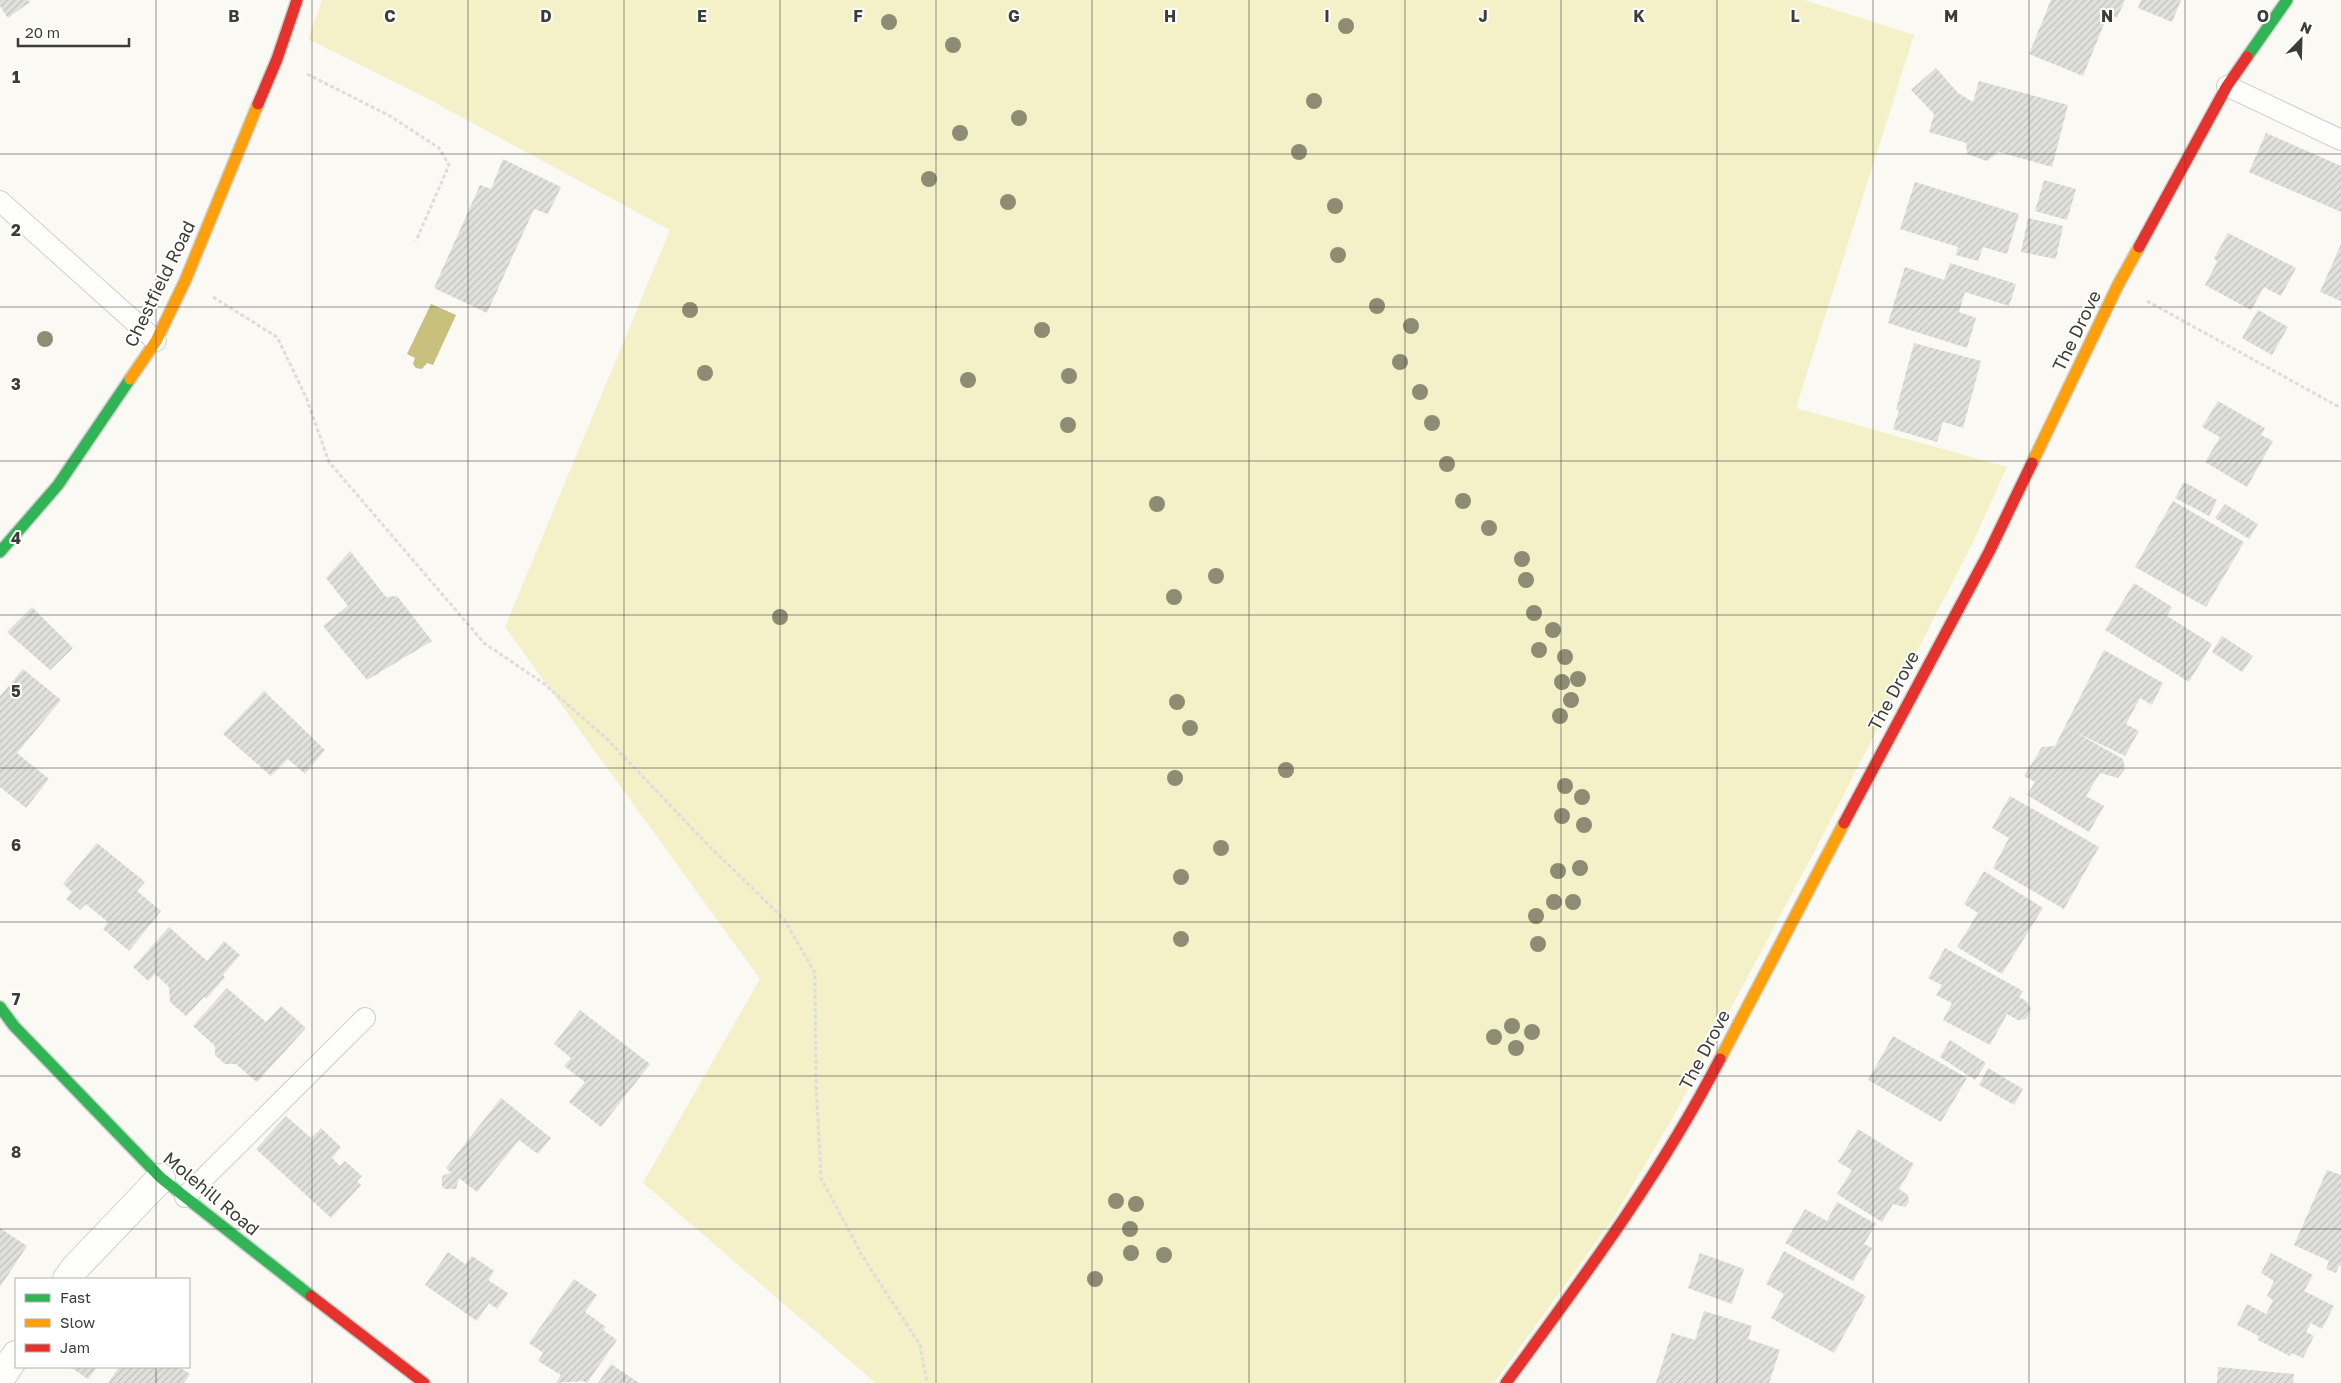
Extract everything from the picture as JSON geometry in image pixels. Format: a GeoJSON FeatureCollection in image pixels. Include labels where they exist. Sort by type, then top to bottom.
{"type":"FeatureCollection","features":[{"type":"Feature","properties":{"kind":"street","name":"Chestfield Road"},"geometry":{"type":"LineString","coordinates":[[0,552],[58,485],[156,341],[185,281],[277,59],[297,0]]}},
{"type":"Feature","properties":{"kind":"street","name":"The Drove"},"geometry":{"type":"LineString","coordinates":[[1506,1383],[1618,1229],[1690,1117],[1840,829],[1989,552],[2118,285],[2227,86],[2287,0]]}},
{"type":"Feature","properties":{"kind":"street","name":"Molehill Road"},"geometry":{"type":"LineString","coordinates":[[0,1006],[14,1026],[160,1178],[185,1196],[232,1236],[424,1383]]}},
{"type":"Feature","properties":{"kind":"street"},"geometry":{"type":"LineString","coordinates":[[68,1278],[160,1178]]}},
{"type":"Feature","properties":{"kind":"street"},"geometry":{"type":"LineString","coordinates":[[0,1379],[15,1356]]}},
{"type":"Feature","properties":{"kind":"lane"},"geometry":{"type":"LineString","coordinates":[[2227,86],[2341,140]]}},
{"type":"Feature","properties":{"kind":"lane"},"geometry":{"type":"LineString","coordinates":[[0,201],[156,341]]}},
{"type":"Feature","properties":{"kind":"lane"},"geometry":{"type":"LineString","coordinates":[[185,1196],[365,1018]]}},
{"type":"Feature","properties":{"kind":"path"},"geometry":{"type":"LineString","coordinates":[[277,59],[390,116],[439,148],[449,165],[416,241]]}},
{"type":"Feature","properties":{"kind":"path"},"geometry":{"type":"LineString","coordinates":[[185,281],[277,337],[306,397],[329,462],[484,643],[543,682],[607,739],[706,843],[784,919],[815,973],[816,1083],[821,1178],[863,1257],[920,1345],[927,1383]]}},
{"type":"Feature","properties":{"kind":"path"},"geometry":{"type":"LineString","coordinates":[[2118,285],[2341,408]]}},
{"type":"Feature","properties":{"kind":"shaded area"},"geometry":{"type":"Polygon","coordinates":[[[322,0],[1804,0],[1914,35],[1796,408],[2007,467],[1972,544],[1823,835],[1672,1119],[1612,1220],[1494,1383],[876,1383],[643,1183],[760,979],[505,627],[670,230],[419,94],[308,39],[322,0]]]}},
{"type":"Feature","properties":{"kind":"shaded area"},"geometry":{"type":"Polygon","coordinates":[[[431,304],[456,315],[433,365],[427,363],[422,369],[416,368],[413,364],[415,358],[407,354],[431,304]]]}},
{"type":"Feature","properties":{"kind":"building"},"geometry":{"type":"Polygon","coordinates":[[[0,0],[28,0],[30,2],[8,18],[0,6],[0,0]]]}},
{"type":"Feature","properties":{"kind":"building"},"geometry":{"type":"Polygon","coordinates":[[[2051,0],[2125,0],[2117,18],[2108,14],[2083,76],[2029,54],[2051,0]]]}},
{"type":"Feature","properties":{"kind":"building"},"geometry":{"type":"Polygon","coordinates":[[[2141,0],[2181,0],[2172,22],[2138,8],[2141,0]]]}},
{"type":"Feature","properties":{"kind":"building"},"geometry":{"type":"Polygon","coordinates":[[[1936,68],[1958,93],[1973,102],[1979,81],[2068,105],[2052,167],[1999,152],[1987,161],[1967,154],[1966,143],[1929,132],[1934,114],[1911,90],[1936,68]]]}},
{"type":"Feature","properties":{"kind":"building"},"geometry":{"type":"Polygon","coordinates":[[[2266,133],[2341,166],[2341,212],[2249,172],[2266,133]]]}},
{"type":"Feature","properties":{"kind":"building"},"geometry":{"type":"Polygon","coordinates":[[[503,159],[561,187],[548,214],[534,209],[487,313],[434,288],[480,185],[491,189],[503,159]]]}},
{"type":"Feature","properties":{"kind":"building"},"geometry":{"type":"Polygon","coordinates":[[[2044,180],[2076,189],[2067,220],[2035,211],[2044,180]]]}},
{"type":"Feature","properties":{"kind":"building"},"geometry":{"type":"Polygon","coordinates":[[[1915,182],[2019,214],[2007,254],[1983,247],[1978,261],[1956,255],[1958,247],[1900,229],[1915,182]]]}},
{"type":"Feature","properties":{"kind":"building"},"geometry":{"type":"Polygon","coordinates":[[[2028,218],[2063,226],[2056,259],[2021,252],[2028,218]]]}},
{"type":"Feature","properties":{"kind":"building"},"geometry":{"type":"Polygon","coordinates":[[[2228,233],[2296,268],[2281,296],[2264,287],[2251,310],[2205,285],[2217,262],[2214,258],[2228,233]]]}},
{"type":"Feature","properties":{"kind":"building"},"geometry":{"type":"Polygon","coordinates":[[[2341,244],[2341,301],[2320,292],[2341,244]]]}},
{"type":"Feature","properties":{"kind":"building"},"geometry":{"type":"Polygon","coordinates":[[[1950,263],[2016,284],[2009,306],[1965,292],[1959,312],[1976,318],[1967,348],[1888,323],[1905,267],[1944,280],[1950,263]]]}},
{"type":"Feature","properties":{"kind":"building"},"geometry":{"type":"Polygon","coordinates":[[[2258,310],[2288,327],[2272,355],[2242,338],[2258,310]]]}},
{"type":"Feature","properties":{"kind":"building"},"geometry":{"type":"Polygon","coordinates":[[[1914,343],[1981,361],[1963,428],[1943,422],[1937,442],[1893,429],[1899,410],[1896,410],[1914,343]]]}},
{"type":"Feature","properties":{"kind":"building"},"geometry":{"type":"Polygon","coordinates":[[[2218,401],[2265,428],[2261,435],[2273,441],[2247,487],[2205,462],[2220,437],[2202,427],[2218,401]]]}},
{"type":"Feature","properties":{"kind":"building"},"geometry":{"type":"Polygon","coordinates":[[[2184,482],[2217,500],[2209,516],[2175,498],[2184,482]]]}},
{"type":"Feature","properties":{"kind":"building"},"geometry":{"type":"Polygon","coordinates":[[[2173,501],[2244,542],[2206,607],[2135,567],[2173,501]]]}},
{"type":"Feature","properties":{"kind":"building"},"geometry":{"type":"Polygon","coordinates":[[[2225,504],[2258,524],[2249,539],[2215,518],[2225,504]]]}},
{"type":"Feature","properties":{"kind":"building"},"geometry":{"type":"Polygon","coordinates":[[[350,551],[386,597],[397,596],[432,641],[367,680],[323,626],[348,606],[326,578],[350,551]]]}},
{"type":"Feature","properties":{"kind":"building"},"geometry":{"type":"Polygon","coordinates":[[[2134,583],[2172,607],[2167,616],[2212,644],[2189,682],[2105,630],[2134,583]]]}},
{"type":"Feature","properties":{"kind":"building"},"geometry":{"type":"Polygon","coordinates":[[[32,607],[73,648],[50,670],[7,632],[32,607]]]}},
{"type":"Feature","properties":{"kind":"building"},"geometry":{"type":"Polygon","coordinates":[[[2222,636],[2253,656],[2242,672],[2212,652],[2222,636]]]}},
{"type":"Feature","properties":{"kind":"building"},"geometry":{"type":"Polygon","coordinates":[[[2104,650],[2163,683],[2152,705],[2140,698],[2126,724],[2139,731],[2125,756],[2075,732],[2123,759],[2125,769],[2118,778],[2100,773],[2086,796],[2104,806],[2089,832],[2027,795],[2035,782],[2024,776],[2042,747],[2055,746],[2104,650]]]}},
{"type":"Feature","properties":{"kind":"building"},"geometry":{"type":"Polygon","coordinates":[[[23,669],[61,700],[17,753],[49,779],[26,808],[0,787],[0,696],[23,669]]]}},
{"type":"Feature","properties":{"kind":"building"},"geometry":{"type":"Polygon","coordinates":[[[264,691],[325,750],[305,774],[288,759],[271,776],[223,734],[264,691]]]}},
{"type":"Feature","properties":{"kind":"building"},"geometry":{"type":"Polygon","coordinates":[[[2010,796],[2099,847],[2064,909],[1993,868],[2009,838],[1992,828],[2010,796]]]}},
{"type":"Feature","properties":{"kind":"building"},"geometry":{"type":"Polygon","coordinates":[[[97,843],[145,882],[137,891],[161,911],[129,951],[103,929],[108,922],[86,904],[80,910],[66,899],[72,892],[63,884],[97,843]]]}},
{"type":"Feature","properties":{"kind":"building"},"geometry":{"type":"Polygon","coordinates":[[[1984,871],[2043,908],[2002,974],[1957,947],[1978,913],[1964,904],[1984,871]]]}},
{"type":"Feature","properties":{"kind":"building"},"geometry":{"type":"Polygon","coordinates":[[[169,927],[207,961],[224,941],[240,955],[223,975],[225,977],[206,999],[204,997],[186,1016],[170,1002],[169,987],[155,974],[148,981],[133,967],[169,927]]]}},
{"type":"Feature","properties":{"kind":"building"},"geometry":{"type":"Polygon","coordinates":[[[1945,948],[2023,991],[2019,997],[2026,1001],[2031,1009],[2026,1019],[2018,1020],[2007,1014],[1990,1045],[1943,1020],[1952,1003],[1936,995],[1942,985],[1928,978],[1945,948]]]}},
{"type":"Feature","properties":{"kind":"building"},"geometry":{"type":"Polygon","coordinates":[[[227,988],[266,1022],[281,1006],[306,1028],[257,1082],[236,1064],[225,1064],[215,1055],[215,1046],[193,1026],[227,988]]]}},
{"type":"Feature","properties":{"kind":"building"},"geometry":{"type":"Polygon","coordinates":[[[580,1010],[650,1064],[601,1127],[569,1102],[585,1082],[564,1066],[571,1058],[554,1044],[580,1010]]]}},
{"type":"Feature","properties":{"kind":"building"},"geometry":{"type":"Polygon","coordinates":[[[1893,1036],[1967,1078],[1941,1122],[1868,1080],[1893,1036]]]}},
{"type":"Feature","properties":{"kind":"building"},"geometry":{"type":"Polygon","coordinates":[[[1950,1040],[1986,1063],[1975,1080],[1940,1057],[1950,1040]]]}},
{"type":"Feature","properties":{"kind":"building"},"geometry":{"type":"Polygon","coordinates":[[[1988,1068],[2023,1089],[2014,1105],[1979,1085],[1988,1068]]]}},
{"type":"Feature","properties":{"kind":"building"},"geometry":{"type":"Polygon","coordinates":[[[501,1098],[551,1138],[538,1154],[519,1140],[477,1192],[459,1178],[456,1189],[445,1189],[442,1186],[442,1178],[444,1175],[451,1173],[446,1168],[501,1098]]]}},
{"type":"Feature","properties":{"kind":"building"},"geometry":{"type":"Polygon","coordinates":[[[286,1116],[311,1138],[321,1128],[341,1147],[332,1158],[340,1166],[345,1161],[362,1176],[357,1181],[361,1185],[331,1218],[256,1149],[286,1116]]]}},
{"type":"Feature","properties":{"kind":"building"},"geometry":{"type":"Polygon","coordinates":[[[1858,1129],[1914,1164],[1899,1189],[1908,1195],[1909,1202],[1905,1207],[1893,1204],[1882,1222],[1837,1194],[1852,1170],[1838,1162],[1858,1129]]]}},
{"type":"Feature","properties":{"kind":"building"},"geometry":{"type":"Polygon","coordinates":[[[2327,1170],[2341,1175],[2341,1266],[2339,1265],[2336,1273],[2326,1269],[2329,1261],[2294,1245],[2327,1170]]]}},
{"type":"Feature","properties":{"kind":"building"},"geometry":{"type":"Polygon","coordinates":[[[1837,1202],[1876,1224],[1864,1244],[1872,1248],[1853,1281],[1785,1243],[1805,1209],[1827,1221],[1837,1202]]]}},
{"type":"Feature","properties":{"kind":"building"},"geometry":{"type":"Polygon","coordinates":[[[0,1228],[27,1246],[0,1287],[0,1228]]]}},
{"type":"Feature","properties":{"kind":"building"},"geometry":{"type":"Polygon","coordinates":[[[1784,1251],[1866,1296],[1834,1353],[1771,1318],[1784,1294],[1766,1284],[1784,1251]]]}},
{"type":"Feature","properties":{"kind":"building"},"geometry":{"type":"Polygon","coordinates":[[[448,1252],[465,1264],[472,1256],[494,1271],[488,1280],[508,1293],[497,1309],[489,1303],[477,1321],[425,1285],[448,1252]]]}},
{"type":"Feature","properties":{"kind":"building"},"geometry":{"type":"Polygon","coordinates":[[[1700,1253],[1744,1269],[1732,1304],[1688,1288],[1700,1253]]]}},
{"type":"Feature","properties":{"kind":"building"},"geometry":{"type":"Polygon","coordinates":[[[2271,1253],[2313,1275],[2304,1291],[2334,1306],[2322,1329],[2311,1323],[2306,1332],[2314,1336],[2303,1358],[2291,1353],[2290,1356],[2258,1340],[2259,1336],[2237,1325],[2247,1304],[2266,1314],[2273,1300],[2267,1296],[2274,1281],[2261,1273],[2271,1253]]]}},
{"type":"Feature","properties":{"kind":"building"},"geometry":{"type":"Polygon","coordinates":[[[574,1279],[597,1295],[585,1312],[606,1327],[603,1330],[617,1340],[587,1383],[583,1381],[556,1383],[561,1375],[538,1361],[543,1353],[529,1343],[574,1279]]]}},
{"type":"Feature","properties":{"kind":"building"},"geometry":{"type":"Polygon","coordinates":[[[1704,1311],[1752,1326],[1748,1339],[1780,1350],[1769,1383],[1656,1383],[1672,1333],[1695,1340],[1704,1311]]]}},
{"type":"Feature","properties":{"kind":"building"},"geometry":{"type":"Polygon","coordinates":[[[611,1364],[639,1383],[598,1383],[611,1364]]]}},
{"type":"Feature","properties":{"kind":"building"},"geometry":{"type":"Polygon","coordinates":[[[2218,1367],[2294,1374],[2293,1383],[2217,1383],[2218,1367]]]}},
{"type":"Feature","properties":{"kind":"building"},"geometry":{"type":"Polygon","coordinates":[[[72,1368],[96,1368],[88,1379],[72,1368]]]}},
{"type":"Feature","properties":{"kind":"building"},"geometry":{"type":"Polygon","coordinates":[[[118,1368],[181,1368],[190,1374],[184,1383],[108,1383],[118,1368]]]}},
{"type":"Feature","properties":{"kind":"traffic: fast"},"geometry":{"type":"LineString","coordinates":[[2247,57],[2287,0]]}},
{"type":"Feature","properties":{"kind":"traffic: fast"},"geometry":{"type":"LineString","coordinates":[[0,552],[58,485],[130,379]]}},
{"type":"Feature","properties":{"kind":"traffic: fast"},"geometry":{"type":"LineString","coordinates":[[0,1007],[14,1026],[161,1178],[311,1296]]}},
{"type":"Feature","properties":{"kind":"traffic: slow"},"geometry":{"type":"LineString","coordinates":[[130,379],[156,341],[185,281],[258,104]]}},
{"type":"Feature","properties":{"kind":"traffic: slow"},"geometry":{"type":"LineString","coordinates":[[2032,463],[2118,285],[2139,247]]}},
{"type":"Feature","properties":{"kind":"traffic: slow"},"geometry":{"type":"LineString","coordinates":[[1720,1059],[1844,823]]}},
{"type":"Feature","properties":{"kind":"traffic: jam"},"geometry":{"type":"LineString","coordinates":[[258,104],[277,59],[297,0]]}},
{"type":"Feature","properties":{"kind":"traffic: jam"},"geometry":{"type":"LineString","coordinates":[[2139,247],[2227,86],[2247,57]]}},
{"type":"Feature","properties":{"kind":"traffic: jam"},"geometry":{"type":"LineString","coordinates":[[1844,823],[1989,552],[2032,463]]}},
{"type":"Feature","properties":{"kind":"traffic: jam"},"geometry":{"type":"LineString","coordinates":[[1506,1383],[1592,1265],[1646,1185],[1697,1102],[1720,1059]]}},
{"type":"Feature","properties":{"kind":"traffic: jam"},"geometry":{"type":"LineString","coordinates":[[311,1296],[424,1383]]}}]}
